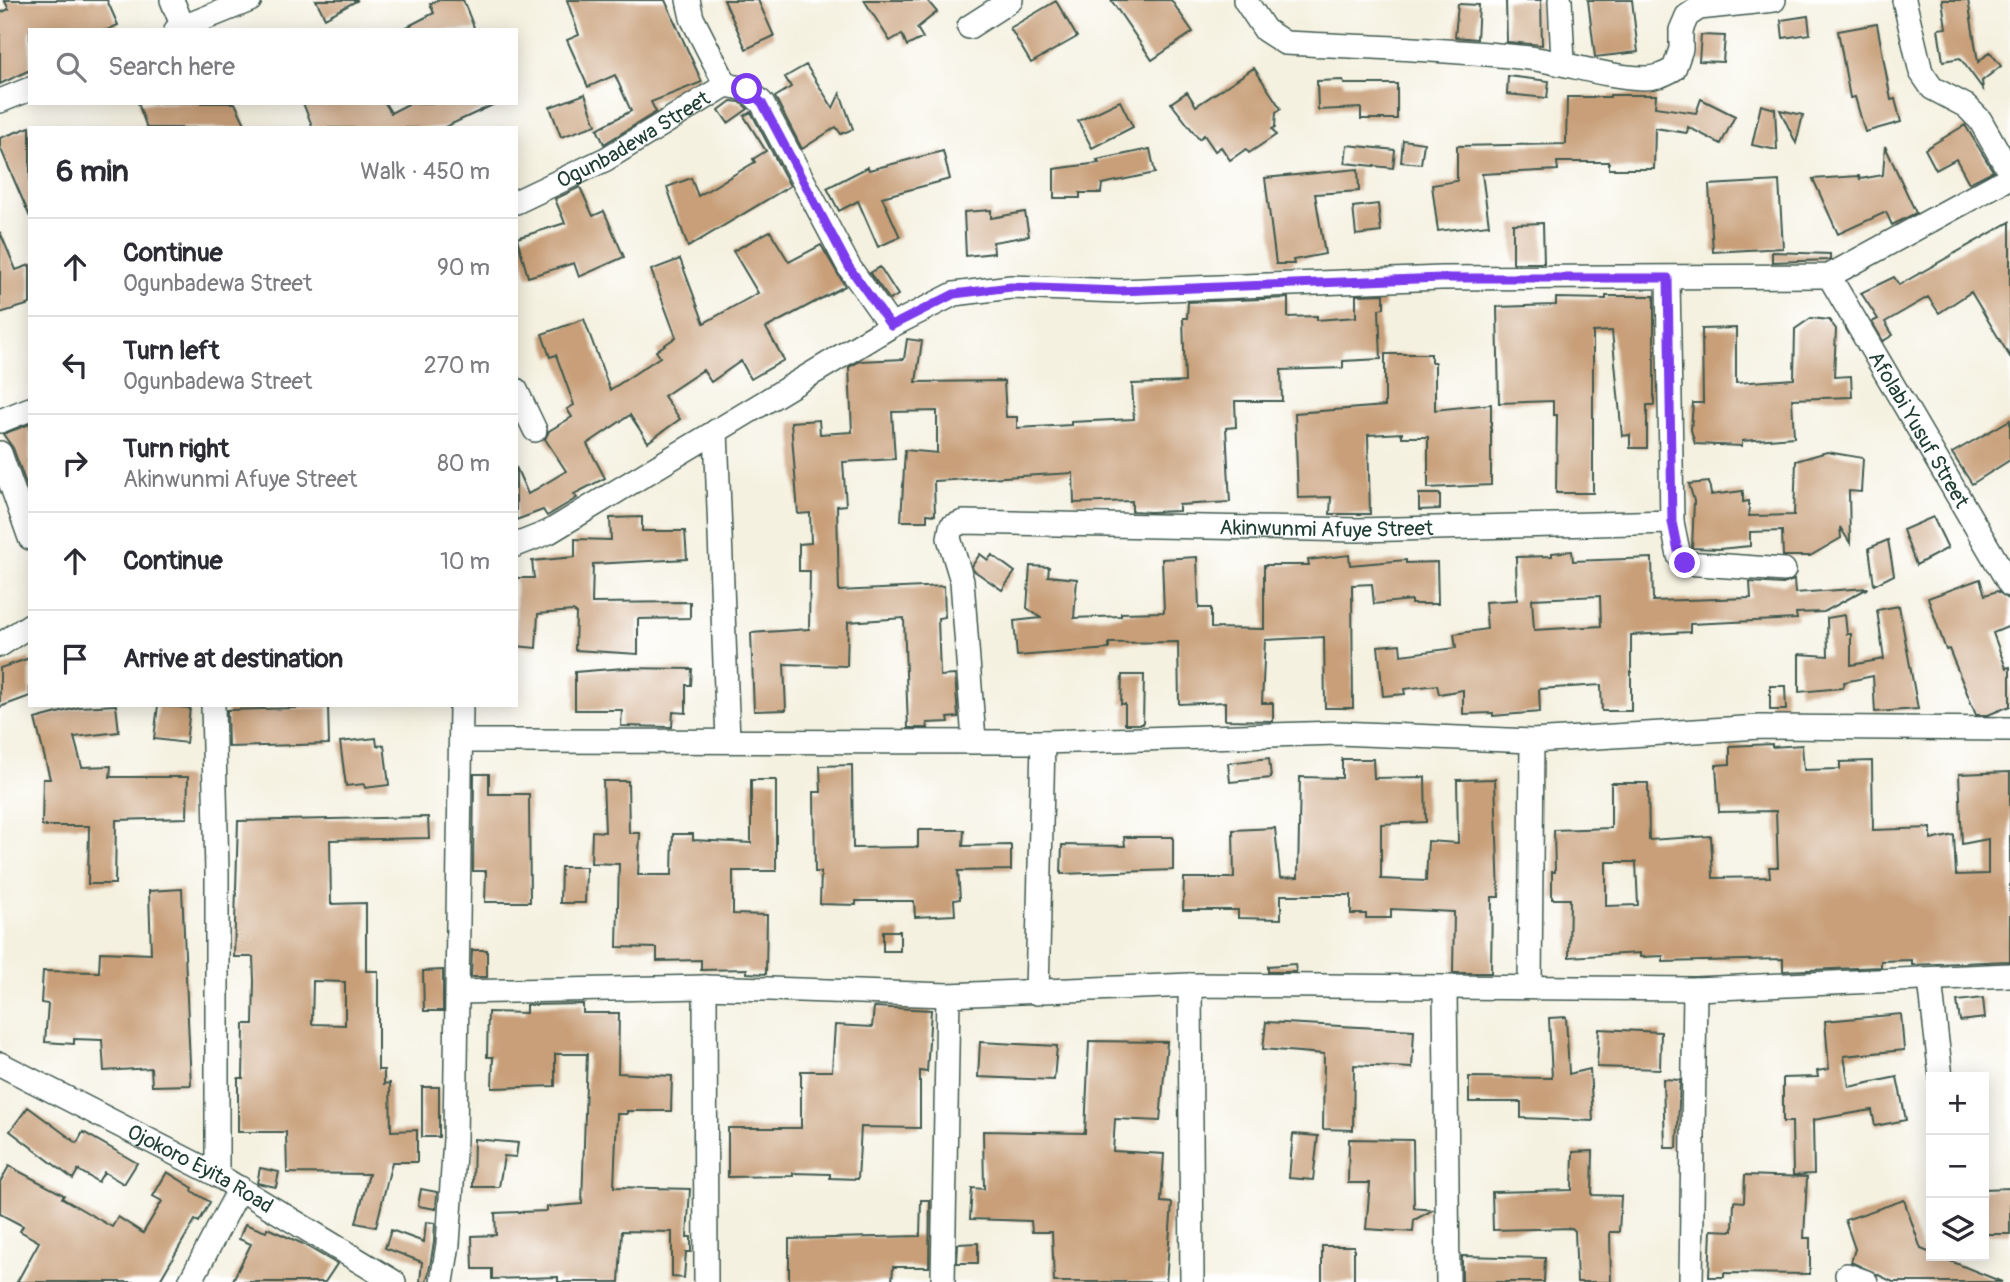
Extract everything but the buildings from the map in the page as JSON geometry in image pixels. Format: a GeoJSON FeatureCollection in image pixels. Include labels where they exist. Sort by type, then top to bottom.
{"type":"FeatureCollection","features":[{"type":"Feature","properties":{"kind":"street"},"geometry":{"type":"LineString","coordinates":[[172,0],[179,28],[250,0]]}},
{"type":"Feature","properties":{"kind":"street"},"geometry":{"type":"LineString","coordinates":[[688,0],[692,19],[726,85]]}},
{"type":"Feature","properties":{"kind":"street"},"geometry":{"type":"LineString","coordinates":[[969,27],[1011,0]]}},
{"type":"Feature","properties":{"kind":"street"},"geometry":{"type":"LineString","coordinates":[[1245,0],[1265,30],[1285,43],[1563,62],[1591,72],[1658,78],[1674,69],[1681,49],[1681,30],[1687,16],[1699,8],[1774,0]]}},
{"type":"Feature","properties":{"kind":"street"},"geometry":{"type":"LineString","coordinates":[[1560,0],[1563,62]]}},
{"type":"Feature","properties":{"kind":"street"},"geometry":{"type":"LineString","coordinates":[[518,544],[549,531],[891,326],[954,294],[1011,287],[1120,291],[1441,278],[1829,276],[2010,175],[1980,120],[1966,106],[1932,88],[1921,72],[1904,0]]}},
{"type":"Feature","properties":{"kind":"street","name":"Ogunbadewa Street"},"geometry":{"type":"LineString","coordinates":[[518,201],[606,159],[726,85],[747,89],[762,103],[849,267],[891,326]]}},
{"type":"Feature","properties":{"kind":"street"},"geometry":{"type":"LineString","coordinates":[[0,101],[28,90]]}},
{"type":"Feature","properties":{"kind":"street","name":"Afolabi Yusuf Street"},"geometry":{"type":"LineString","coordinates":[[1829,276],[2010,585]]}},
{"type":"Feature","properties":{"kind":"street"},"geometry":{"type":"LineString","coordinates":[[1668,278],[1672,522],[1679,556],[1685,563],[1784,570]]}},
{"type":"Feature","properties":{"kind":"street"},"geometry":{"type":"LineString","coordinates":[[518,394],[535,430]]}},
{"type":"Feature","properties":{"kind":"street"},"geometry":{"type":"LineString","coordinates":[[0,421],[28,410]]}},
{"type":"Feature","properties":{"kind":"street"},"geometry":{"type":"LineString","coordinates":[[716,431],[728,740]]}},
{"type":"Feature","properties":{"kind":"street"},"geometry":{"type":"LineString","coordinates":[[0,453],[28,532]]}},
{"type":"Feature","properties":{"kind":"street","name":"Akinwunmi Afuye Street"},"geometry":{"type":"LineString","coordinates":[[974,740],[962,582],[949,538],[951,527],[963,522],[1358,530],[1672,522]]}},
{"type":"Feature","properties":{"kind":"street"},"geometry":{"type":"LineString","coordinates":[[0,645],[28,626]]}},
{"type":"Feature","properties":{"kind":"street"},"geometry":{"type":"LineString","coordinates":[[213,707],[217,873],[217,1175]]}},
{"type":"Feature","properties":{"kind":"street"},"geometry":{"type":"LineString","coordinates":[[442,1282],[455,1139],[461,707]]}},
{"type":"Feature","properties":{"kind":"street"},"geometry":{"type":"LineString","coordinates":[[462,741],[1043,742],[1338,733],[1532,741],[1760,727],[2010,729]]}},
{"type":"Feature","properties":{"kind":"street"},"geometry":{"type":"LineString","coordinates":[[1530,987],[1532,741]]}},
{"type":"Feature","properties":{"kind":"street"},"geometry":{"type":"LineString","coordinates":[[1037,993],[1043,742]]}},
{"type":"Feature","properties":{"kind":"street"},"geometry":{"type":"LineString","coordinates":[[457,992],[705,987],[948,995],[1190,985],[1695,989],[2010,975]]}},
{"type":"Feature","properties":{"kind":"street"},"geometry":{"type":"LineString","coordinates":[[1930,980],[1940,1072]]}},
{"type":"Feature","properties":{"kind":"street"},"geometry":{"type":"LineString","coordinates":[[1190,985],[1192,1282]]}},
{"type":"Feature","properties":{"kind":"street"},"geometry":{"type":"LineString","coordinates":[[705,987],[706,1282]]}},
{"type":"Feature","properties":{"kind":"street"},"geometry":{"type":"LineString","coordinates":[[1445,988],[1448,1282]]}},
{"type":"Feature","properties":{"kind":"street"},"geometry":{"type":"LineString","coordinates":[[1691,1282],[1695,989]]}},
{"type":"Feature","properties":{"kind":"street"},"geometry":{"type":"LineString","coordinates":[[943,1282],[948,995]]}},
{"type":"Feature","properties":{"kind":"street","name":"Ojokoro Eyita Road"},"geometry":{"type":"LineString","coordinates":[[3,1073],[217,1175],[394,1282]]}},
{"type":"Feature","properties":{"kind":"street"},"geometry":{"type":"LineString","coordinates":[[190,1282],[240,1188]]}},
{"type":"Feature","properties":{"kind":"route"},"geometry":{"type":"LineString","coordinates":[[747,89],[762,103],[849,267],[891,326],[954,294],[1011,287],[1120,291],[1441,278],[1668,278],[1672,522],[1679,556],[1685,563]]}}]}
